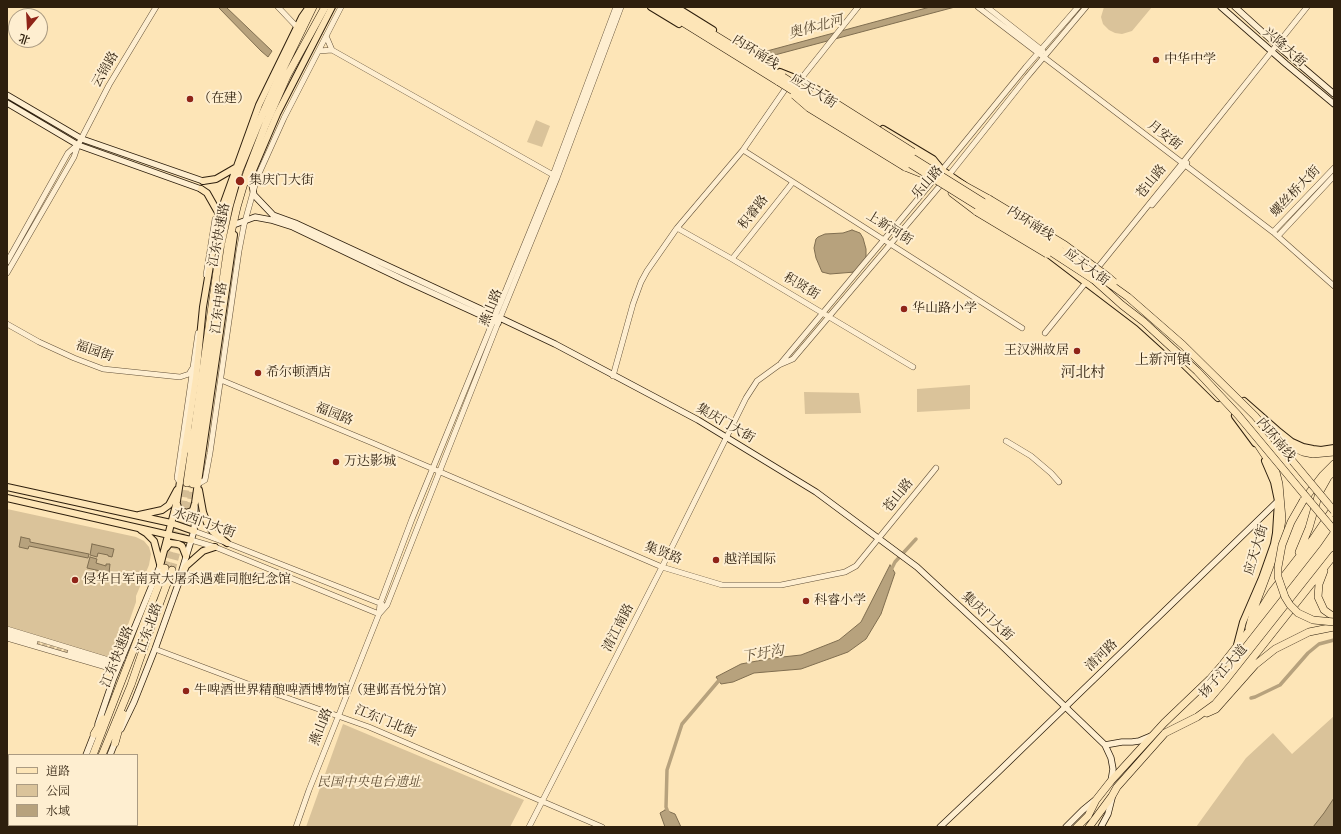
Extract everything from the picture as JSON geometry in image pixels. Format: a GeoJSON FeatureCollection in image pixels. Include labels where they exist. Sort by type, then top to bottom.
{"type":"FeatureCollection","features":[{"type":"Feature","properties":{"kind":"highway","name":"江东快速路"},"geometry":{"type":"LineString","coordinates":[[189,484],[224,250],[262,124],[278,79],[313,7]]}},
{"type":"Feature","properties":{"kind":"highway","name":"江东快速路"},"geometry":{"type":"LineString","coordinates":[[262,124],[325,7]]}},
{"type":"Feature","properties":{"kind":"highway","name":"内环南线"},"geometry":{"type":"LineString","coordinates":[[658,7],[781,78],[1076,260],[1128,297],[1183,345],[1255,416],[1333,508]]}},
{"type":"Feature","properties":{"kind":"highway","name":"内环南线"},"geometry":{"type":"LineString","coordinates":[[669,7],[1094,280],[1144,322],[1197,371],[1238,415],[1334,530]]}},
{"type":"Feature","properties":{"kind":"highway"},"geometry":{"type":"LineString","coordinates":[[781,78],[829,99],[942,170]]}},
{"type":"Feature","properties":{"kind":"highway"},"geometry":{"type":"LineString","coordinates":[[781,78],[809,108],[905,167],[930,178]]}},
{"type":"Feature","properties":{"kind":"highway"},"geometry":{"type":"LineString","coordinates":[[960,183],[1065,245],[1107,276],[1128,297]]}},
{"type":"Feature","properties":{"kind":"highway"},"geometry":{"type":"LineString","coordinates":[[948,190],[977,212],[1076,272],[1122,305]]}},
{"type":"Feature","properties":{"kind":"highway"},"geometry":{"type":"LineString","coordinates":[[217,218],[224,250]]}},
{"type":"Feature","properties":{"kind":"highway"},"geometry":{"type":"LineString","coordinates":[[224,250],[236,224]]}},
{"type":"Feature","properties":{"kind":"highway"},"geometry":{"type":"LineString","coordinates":[[1238,415],[1276,472],[1279,484],[1279,501],[1282,519],[1279,539],[1269,572],[1255,606],[1248,632]]}},
{"type":"Feature","properties":{"kind":"highway"},"geometry":{"type":"LineString","coordinates":[[1255,416],[1277,436],[1303,452],[1313,454],[1334,452]]}},
{"type":"Feature","properties":{"kind":"highway"},"geometry":{"type":"LineString","coordinates":[[185,450],[199,421]]}},
{"type":"Feature","properties":{"kind":"highway"},"geometry":{"type":"LineString","coordinates":[[199,421],[203,452]]}},
{"type":"Feature","properties":{"kind":"highway"},"geometry":{"type":"LineString","coordinates":[[1334,464],[1323,475],[1303,501],[1292,522],[1284,539],[1279,556],[1278,578],[1285,597],[1298,613],[1313,620],[1334,622]]}},
{"type":"Feature","properties":{"kind":"highway"},"geometry":{"type":"LineString","coordinates":[[1293,564],[1309,528],[1316,502],[1323,485],[1334,471]]}},
{"type":"Feature","properties":{"kind":"highway","name":"扬子江大道"},"geometry":{"type":"LineString","coordinates":[[1248,632],[1260,608],[1333,508]]}},
{"type":"Feature","properties":{"kind":"highway","name":"扬子江大道"},"geometry":{"type":"LineString","coordinates":[[1077,827],[1088,816],[1096,800],[1112,781],[1153,736],[1210,679],[1318,543],[1334,520]]}},
{"type":"Feature","properties":{"kind":"highway","name":"扬子江大道"},"geometry":{"type":"LineString","coordinates":[[1089,827],[1117,787],[1165,733],[1197,716],[1215,704],[1334,554]]}},
{"type":"Feature","properties":{"kind":"highway"},"geometry":{"type":"LineString","coordinates":[[1327,564],[1319,584],[1318,592],[1321,606],[1334,617]]}},
{"type":"Feature","properties":{"kind":"highway","name":"江东快速路"},"geometry":{"type":"LineString","coordinates":[[102,754],[131,685],[152,624],[166,568]]}},
{"type":"Feature","properties":{"kind":"highway","name":"江东快速路"},"geometry":{"type":"LineString","coordinates":[[92,754],[166,568]]}},
{"type":"Feature","properties":{"kind":"highway"},"geometry":{"type":"LineString","coordinates":[[1197,716],[1216,709],[1262,659],[1288,641],[1309,632],[1334,627]]}},
{"type":"Feature","properties":{"kind":"highway"},"geometry":{"type":"LineString","coordinates":[[115,742],[131,685]]}},
{"type":"Feature","properties":{"kind":"highway"},"geometry":{"type":"LineString","coordinates":[[94,734],[115,698]]}},
{"type":"Feature","properties":{"kind":"main road","name":"江东中路"},"geometry":{"type":"LineString","coordinates":[[195,503],[189,484],[185,450],[196,378],[203,307],[217,218],[259,104],[297,27],[309,7]]}},
{"type":"Feature","properties":{"kind":"main road","name":"江东中路"},"geometry":{"type":"LineString","coordinates":[[166,568],[164,551],[177,501],[189,484],[203,452],[231,250],[236,224],[250,175],[277,114],[332,7]]}},
{"type":"Feature","properties":{"kind":"main road","name":"应天大街"},"geometry":{"type":"LineString","coordinates":[[650,7],[786,88],[1041,248],[1139,322],[1199,379],[1235,416],[1268,466],[1279,501],[1274,544],[1262,578],[1242,622],[1237,646]]}},
{"type":"Feature","properties":{"kind":"main road","name":"应天大街"},"geometry":{"type":"LineString","coordinates":[[676,7],[781,78],[928,165],[942,170]]}},
{"type":"Feature","properties":{"kind":"main road","name":"兴隆大街"},"geometry":{"type":"LineString","coordinates":[[1221,7],[1272,53],[1334,104]]}},
{"type":"Feature","properties":{"kind":"main road","name":"兴隆大街"},"geometry":{"type":"LineString","coordinates":[[1235,7],[1334,94]]}},
{"type":"Feature","properties":{"kind":"main road","name":"应天大街"},"geometry":{"type":"LineString","coordinates":[[781,78],[800,80],[816,88],[933,159],[949,176],[1097,271],[1175,334],[1277,430],[1292,442],[1303,447],[1321,450],[1334,448]]}},
{"type":"Feature","properties":{"kind":"main road"},"geometry":{"type":"LineString","coordinates":[[7,95],[82,139],[203,181],[216,179],[235,168]]}},
{"type":"Feature","properties":{"kind":"main road"},"geometry":{"type":"LineString","coordinates":[[7,103],[78,145],[201,189],[207,193],[217,218]]}},
{"type":"Feature","properties":{"kind":"main road"},"geometry":{"type":"LineString","coordinates":[[250,175],[254,195],[272,217]]}},
{"type":"Feature","properties":{"kind":"main road","name":"集庆门大街"},"geometry":{"type":"LineString","coordinates":[[236,224],[255,217],[272,217],[406,281],[555,344],[698,420],[816,492],[896,550],[917,567],[1000,644],[1105,745]]}},
{"type":"Feature","properties":{"kind":"main road"},"geometry":{"type":"LineString","coordinates":[[136,516],[162,510],[169,505],[189,484],[200,501],[207,522],[213,532],[227,542]]}},
{"type":"Feature","properties":{"kind":"main road","name":"水西门大街"},"geometry":{"type":"LineString","coordinates":[[7,488],[171,523],[194,531]]}},
{"type":"Feature","properties":{"kind":"main road","name":"水西门大街"},"geometry":{"type":"LineString","coordinates":[[7,498],[191,540]]}},
{"type":"Feature","properties":{"kind":"main road"},"geometry":{"type":"LineString","coordinates":[[177,501],[177,507],[179,510],[186,513],[193,510],[195,503]]}},
{"type":"Feature","properties":{"kind":"main road","name":"清河路"},"geometry":{"type":"LineString","coordinates":[[940,827],[1279,501]]}},
{"type":"Feature","properties":{"kind":"main road","name":"江东北路"},"geometry":{"type":"LineString","coordinates":[[110,754],[134,702],[179,582],[194,531],[195,503]]}},
{"type":"Feature","properties":{"kind":"main road"},"geometry":{"type":"LineString","coordinates":[[137,528],[146,533],[154,541],[166,568]]}},
{"type":"Feature","properties":{"kind":"main road"},"geometry":{"type":"LineString","coordinates":[[164,551],[170,543],[178,544],[182,546],[186,556]]}},
{"type":"Feature","properties":{"kind":"main road"},"geometry":{"type":"LineString","coordinates":[[179,582],[186,566],[203,551],[215,547]]}},
{"type":"Feature","properties":{"kind":"main road","name":"江东北路"},"geometry":{"type":"LineString","coordinates":[[86,754],[122,659],[166,568]]}},
{"type":"Feature","properties":{"kind":"main road"},"geometry":{"type":"LineString","coordinates":[[1112,781],[1112,758],[1105,745],[1139,741],[1153,736]]}},
{"type":"Feature","properties":{"kind":"main road"},"geometry":{"type":"LineString","coordinates":[[1101,827],[1108,814],[1112,796]]}},
{"type":"Feature","properties":{"kind":"main road"},"geometry":{"type":"LineString","coordinates":[[1067,827],[1072,820],[1096,800]]}},
{"type":"Feature","properties":{"kind":"street","name":"云锦路"},"geometry":{"type":"LineString","coordinates":[[7,273],[74,157],[78,145],[109,85],[156,7]]}},
{"type":"Feature","properties":{"kind":"street"},"geometry":{"type":"LineString","coordinates":[[278,7],[297,27]]}},
{"type":"Feature","properties":{"kind":"street","name":"江东中路"},"geometry":{"type":"LineString","coordinates":[[217,218],[210,246],[177,478],[189,484],[205,480],[239,251],[245,221],[257,178],[284,118],[341,7]]}},
{"type":"Feature","properties":{"kind":"street","name":"燕山路"},"geometry":{"type":"LineString","coordinates":[[555,176],[616,7]]}},
{"type":"Feature","properties":{"kind":"street","name":"燕山路"},"geometry":{"type":"LineString","coordinates":[[379,614],[387,605],[497,319],[621,7]]}},
{"type":"Feature","properties":{"kind":"street"},"geometry":{"type":"LineString","coordinates":[[800,80],[858,7]]}},
{"type":"Feature","properties":{"kind":"street"},"geometry":{"type":"LineString","coordinates":[[987,7],[1039,51]]}},
{"type":"Feature","properties":{"kind":"street","name":"乐山路"},"geometry":{"type":"LineString","coordinates":[[779,366],[822,312],[884,239],[930,178],[942,170],[1039,51],[1078,7]]}},
{"type":"Feature","properties":{"kind":"street","name":"乐山路"},"geometry":{"type":"LineString","coordinates":[[726,437],[746,398],[757,381],[779,366],[793,359],[949,176],[1086,7]]}},
{"type":"Feature","properties":{"kind":"street","name":"苍山路"},"geometry":{"type":"LineString","coordinates":[[1278,46],[1306,7]]}},
{"type":"Feature","properties":{"kind":"street","name":"苍山路"},"geometry":{"type":"LineString","coordinates":[[1045,333],[1088,283],[1272,53],[1311,7]]}},
{"type":"Feature","properties":{"kind":"street","name":"月安街"},"geometry":{"type":"LineString","coordinates":[[979,8],[1039,51],[1183,165],[1275,234],[1334,286]]}},
{"type":"Feature","properties":{"kind":"street"},"geometry":{"type":"LineString","coordinates":[[326,36],[332,50]]}},
{"type":"Feature","properties":{"kind":"street"},"geometry":{"type":"LineString","coordinates":[[318,51],[332,50],[555,176]]}},
{"type":"Feature","properties":{"kind":"street"},"geometry":{"type":"LineString","coordinates":[[613,376],[633,304],[641,282],[654,259],[677,228],[743,150],[786,88]]}},
{"type":"Feature","properties":{"kind":"street","name":"云锦路"},"geometry":{"type":"LineString","coordinates":[[7,262],[68,153],[78,145]]}},
{"type":"Feature","properties":{"kind":"street","name":"上新河街"},"geometry":{"type":"LineString","coordinates":[[743,150],[1022,328]]}},
{"type":"Feature","properties":{"kind":"street","name":"螺丝桥大街"},"geometry":{"type":"LineString","coordinates":[[1275,234],[1334,168]]}},
{"type":"Feature","properties":{"kind":"street","name":"螺丝桥大街"},"geometry":{"type":"LineString","coordinates":[[1275,234],[1334,176]]}},
{"type":"Feature","properties":{"kind":"street","name":"积睿路"},"geometry":{"type":"LineString","coordinates":[[732,259],[793,182]]}},
{"type":"Feature","properties":{"kind":"street","name":"积贤街"},"geometry":{"type":"LineString","coordinates":[[677,228],[829,316],[913,367]]}},
{"type":"Feature","properties":{"kind":"street","name":"燕山路"},"geometry":{"type":"LineString","coordinates":[[296,827],[309,790],[379,614],[380,604],[432,468],[497,319]]}},
{"type":"Feature","properties":{"kind":"street","name":"福园街"},"geometry":{"type":"LineString","coordinates":[[7,324],[39,342],[103,369],[180,377]]}},
{"type":"Feature","properties":{"kind":"street"},"geometry":{"type":"LineString","coordinates":[[180,377],[189,374],[193,368]]}},
{"type":"Feature","properties":{"kind":"street"},"geometry":{"type":"LineString","coordinates":[[180,377],[187,382],[190,387]]}},
{"type":"Feature","properties":{"kind":"street","name":"福园路"},"geometry":{"type":"LineString","coordinates":[[221,380],[439,471]]}},
{"type":"Feature","properties":{"kind":"street","name":"清江南路"},"geometry":{"type":"LineString","coordinates":[[529,827],[662,567],[726,437]]}},
{"type":"Feature","properties":{"kind":"street"},"geometry":{"type":"LineString","coordinates":[[1006,441],[1031,456],[1059,482]]}},
{"type":"Feature","properties":{"kind":"street","name":"苍山路"},"geometry":{"type":"LineString","coordinates":[[879,538],[936,468]]}},
{"type":"Feature","properties":{"kind":"street","name":"集贤路"},"geometry":{"type":"LineString","coordinates":[[439,471],[662,567],[722,585],[781,585],[844,572],[856,566],[879,538]]}},
{"type":"Feature","properties":{"kind":"street"},"geometry":{"type":"LineString","coordinates":[[420,499],[425,498],[427,502]]}},
{"type":"Feature","properties":{"kind":"street","name":"水西门大街"},"geometry":{"type":"LineString","coordinates":[[194,531],[227,542],[380,604],[387,605]]}},
{"type":"Feature","properties":{"kind":"street","name":"水西门大街"},"geometry":{"type":"LineString","coordinates":[[191,540],[215,547],[379,614]]}},
{"type":"Feature","properties":{"kind":"street"},"geometry":{"type":"LineString","coordinates":[[7,629],[37,643],[47,650],[55,652],[68,652],[112,662]]}},
{"type":"Feature","properties":{"kind":"street"},"geometry":{"type":"LineString","coordinates":[[7,634],[37,643]]}},
{"type":"Feature","properties":{"kind":"street"},"geometry":{"type":"LineString","coordinates":[[7,638],[37,643],[49,642],[112,671]]}},
{"type":"Feature","properties":{"kind":"street"},"geometry":{"type":"LineString","coordinates":[[47,650],[45,645],[49,642]]}},
{"type":"Feature","properties":{"kind":"street"},"geometry":{"type":"LineString","coordinates":[[55,652],[60,651],[61,648],[58,645]]}},
{"type":"Feature","properties":{"kind":"street","name":"江东门北街"},"geometry":{"type":"LineString","coordinates":[[155,649],[369,727],[602,827]]}},
{"type":"Feature","properties":{"kind":"street"},"geometry":{"type":"LineString","coordinates":[[68,652],[104,663],[122,659]]}},
{"type":"Feature","properties":{"kind":"street"},"geometry":{"type":"LineString","coordinates":[[104,663],[112,671],[114,680]]}},
{"type":"Feature","properties":{"kind":"green space"},"geometry":{"type":"Polygon","coordinates":[[[1104,7],[1152,7],[1132,31],[1122,34],[1109,30],[1103,24],[1101,17],[1104,7]]]}},
{"type":"Feature","properties":{"kind":"green space"},"geometry":{"type":"Polygon","coordinates":[[[536,120],[550,126],[542,147],[527,142],[536,120]]]}},
{"type":"Feature","properties":{"kind":"green space"},"geometry":{"type":"Polygon","coordinates":[[[970,385],[970,409],[917,412],[917,389],[970,385]]]}},
{"type":"Feature","properties":{"kind":"green space"},"geometry":{"type":"Polygon","coordinates":[[[804,392],[859,393],[861,413],[805,414],[804,392]]]}},
{"type":"Feature","properties":{"kind":"green space","name":"侵华日军南京大屠杀遇难同胞纪念馆"},"geometry":{"type":"Polygon","coordinates":[[[7,509],[136,537],[144,541],[149,547],[151,554],[149,565],[136,596],[136,602],[116,659],[111,659],[7,626],[7,509]]]}},
{"type":"Feature","properties":{"kind":"green space"},"geometry":{"type":"Polygon","coordinates":[[[1334,716],[1334,817],[1324,827],[1196,827],[1246,758],[1273,733],[1292,754],[1334,716]]]}},
{"type":"Feature","properties":{"kind":"green space","name":"民国中央电台遗址"},"geometry":{"type":"Polygon","coordinates":[[[343,724],[524,800],[510,827],[306,827],[343,724]]]}},
{"type":"Feature","properties":{"kind":"water"},"geometry":{"type":"Polygon","coordinates":[[[218,7],[226,7],[272,51],[268,57],[261,51],[218,7]]]}},
{"type":"Feature","properties":{"kind":"water"},"geometry":{"type":"Polygon","coordinates":[[[930,7],[955,7],[771,56],[768,55],[767,51],[930,7]]]}},
{"type":"Feature","properties":{"kind":"water"},"geometry":{"type":"Polygon","coordinates":[[[852,230],[860,233],[863,238],[866,249],[866,257],[863,264],[855,272],[830,274],[822,272],[816,258],[814,248],[816,239],[825,234],[843,233],[852,230]]]}},
{"type":"Feature","properties":{"kind":"water"},"geometry":{"type":"Polygon","coordinates":[[[21,537],[30,539],[30,542],[89,554],[88,558],[29,546],[28,549],[19,547],[21,537]]]}},
{"type":"Feature","properties":{"kind":"water"},"geometry":{"type":"Polygon","coordinates":[[[92,544],[114,549],[112,557],[98,553],[97,557],[90,555],[92,544]]]}},
{"type":"Feature","properties":{"kind":"water"},"geometry":{"type":"Polygon","coordinates":[[[90,557],[97,559],[96,563],[106,566],[106,564],[110,564],[109,573],[87,568],[90,557]]]}},
{"type":"Feature","properties":{"kind":"water"},"geometry":{"type":"Polygon","coordinates":[[[890,565],[895,573],[881,614],[866,639],[848,652],[801,669],[754,673],[733,682],[721,684],[716,677],[741,664],[801,655],[839,640],[861,622],[890,565]]]}},
{"type":"Feature","properties":{"kind":"water"},"geometry":{"type":"Polygon","coordinates":[[[1334,798],[1334,827],[1313,827],[1324,813],[1334,798]]]}},
{"type":"Feature","properties":{"kind":"water"},"geometry":{"type":"Polygon","coordinates":[[[665,810],[675,814],[681,827],[665,827],[660,813],[665,810]]]}},
{"type":"Feature","properties":{"kind":"waterway","name":"下圩沟"},"geometry":{"type":"LineString","coordinates":[[890,572],[895,562],[916,539]]}},
{"type":"Feature","properties":{"kind":"waterway"},"geometry":{"type":"LineString","coordinates":[[1251,698],[1280,685],[1308,653],[1319,644],[1334,640]]}},
{"type":"Feature","properties":{"kind":"waterway","name":"下圩沟"},"geometry":{"type":"LineString","coordinates":[[669,815],[666,807],[667,770],[682,724],[721,678]]}},
{"type":"Feature","properties":{"kind":"tunnel"},"geometry":{"type":"LineString","coordinates":[[165,568],[184,502],[187,483]]}},
{"type":"Feature","properties":{"kind":"tunnel"},"geometry":{"type":"LineString","coordinates":[[172,570],[190,503],[193,484]]}},
{"type":"Feature","properties":{"kind":"tunnel"},"geometry":{"type":"LineString","coordinates":[[35,642],[70,652]]}},
{"type":"Feature","properties":{"kind":"place","name":"中华中学"},"geometry":{"type":"Point","coordinates":[1156,60]}},
{"type":"Feature","properties":{"kind":"place","name":"（在建）"},"geometry":{"type":"Point","coordinates":[190,99]}},
{"type":"Feature","properties":{"kind":"place","name":"集庆门大街"},"geometry":{"type":"Point","coordinates":[240,181]}},
{"type":"Feature","properties":{"kind":"place","name":"华山路小学"},"geometry":{"type":"Point","coordinates":[904,309]}},
{"type":"Feature","properties":{"kind":"place","name":"王汉洲故居"},"geometry":{"type":"Point","coordinates":[1077,351]}},
{"type":"Feature","properties":{"kind":"place","name":"希尔顿酒店"},"geometry":{"type":"Point","coordinates":[258,373]}},
{"type":"Feature","properties":{"kind":"place","name":"万达影城"},"geometry":{"type":"Point","coordinates":[336,462]}},
{"type":"Feature","properties":{"kind":"place","name":"越洋国际"},"geometry":{"type":"Point","coordinates":[716,560]}},
{"type":"Feature","properties":{"kind":"place","name":"侵华日军南京大屠杀遇难同胞纪念馆"},"geometry":{"type":"Point","coordinates":[75,580]}},
{"type":"Feature","properties":{"kind":"place","name":"科睿小学"},"geometry":{"type":"Point","coordinates":[806,601]}},
{"type":"Feature","properties":{"kind":"place","name":"牛啤酒世界精酿啤酒博物馆（建邺吾悦分馆）"},"geometry":{"type":"Point","coordinates":[186,691]}},
{"type":"Feature","properties":{"kind":"district","name":"上新河镇"},"geometry":{"type":"Point","coordinates":[1163,361]}},
{"type":"Feature","properties":{"kind":"district","name":"河北村"},"geometry":{"type":"Point","coordinates":[1083,374]}},
{"type":"Feature","properties":{"kind":"water label","name":"奥体北河"},"geometry":{"type":"Point","coordinates":[816,28]}}]}
